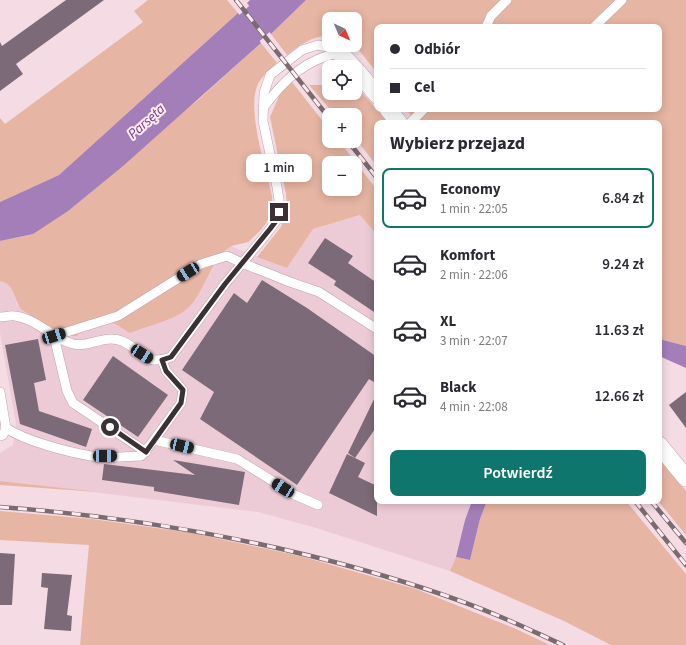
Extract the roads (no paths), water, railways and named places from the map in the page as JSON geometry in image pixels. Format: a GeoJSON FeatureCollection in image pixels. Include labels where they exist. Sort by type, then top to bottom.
{"type":"FeatureCollection","features":[{"type":"Feature","properties":{"kind":"street"},"geometry":{"type":"LineString","coordinates":[[340,53],[347,60]]}},
{"type":"Feature","properties":{"kind":"street"},"geometry":{"type":"LineString","coordinates":[[362,77],[374,91]]}},
{"type":"Feature","properties":{"kind":"street"},"geometry":{"type":"LineString","coordinates":[[390,112],[397,120]]}},
{"type":"Feature","properties":{"kind":"street"},"geometry":{"type":"LineString","coordinates":[[662,449],[686,478]]}},
{"type":"Feature","properties":{"kind":"lane"},"geometry":{"type":"LineString","coordinates":[[487,24],[491,16],[507,0]]}},
{"type":"Feature","properties":{"kind":"lane"},"geometry":{"type":"LineString","coordinates":[[597,24],[622,0]]}},
{"type":"Feature","properties":{"kind":"lane"},"geometry":{"type":"LineString","coordinates":[[0,317],[14,316],[27,319],[42,327],[54,336],[74,344],[107,338],[122,341],[152,361],[171,357],[242,263],[276,221],[279,212],[279,200],[263,121],[264,93],[270,75],[302,50],[318,45],[332,48],[340,53]]}},
{"type":"Feature","properties":{"kind":"lane"},"geometry":{"type":"LineString","coordinates":[[263,108],[281,85],[309,62],[318,57],[340,53]]}},
{"type":"Feature","properties":{"kind":"lane"},"geometry":{"type":"LineString","coordinates":[[413,120],[421,112]]}},
{"type":"Feature","properties":{"kind":"lane"},"geometry":{"type":"LineString","coordinates":[[54,336],[118,316],[201,264],[227,256],[290,282],[320,292],[374,327]]}},
{"type":"Feature","properties":{"kind":"lane"},"geometry":{"type":"LineString","coordinates":[[54,336],[67,391],[73,403],[146,452]]}},
{"type":"Feature","properties":{"kind":"lane"},"geometry":{"type":"LineString","coordinates":[[6,428],[14,433],[50,445],[92,456],[141,456],[146,452],[181,403],[183,390],[166,371],[162,360]]}},
{"type":"Feature","properties":{"kind":"lane"},"geometry":{"type":"LineString","coordinates":[[0,392],[6,428],[3,435],[0,436]]}},
{"type":"Feature","properties":{"kind":"lane"},"geometry":{"type":"LineString","coordinates":[[154,440],[236,459],[295,495],[318,505]]}},
{"type":"Feature","properties":{"kind":"water"},"geometry":{"type":"Polygon","coordinates":[[[250,0],[306,0],[271,34],[247,3],[250,0]]]}},
{"type":"Feature","properties":{"kind":"water"},"geometry":{"type":"Polygon","coordinates":[[[238,13],[261,43],[123,166],[68,211],[33,234],[0,241],[0,202],[59,175],[238,13]]]}},
{"type":"Feature","properties":{"kind":"water"},"geometry":{"type":"Polygon","coordinates":[[[662,340],[686,346],[686,368],[662,357],[662,340]]]}},
{"type":"Feature","properties":{"kind":"water"},"geometry":{"type":"Polygon","coordinates":[[[471,504],[486,504],[480,519],[470,560],[456,557],[465,520],[471,504]]]}},
{"type":"Feature","properties":{"kind":"waterway","name":"Parsęta"},"geometry":{"type":"LineString","coordinates":[[217,58],[280,0]]}},
{"type":"Feature","properties":{"kind":"railway"},"geometry":{"type":"LineString","coordinates":[[236,0],[322,109]]}},
{"type":"Feature","properties":{"kind":"railway"},"geometry":{"type":"LineString","coordinates":[[353,148],[374,174]]}},
{"type":"Feature","properties":{"kind":"railway"},"geometry":{"type":"LineString","coordinates":[[637,504],[686,565]]}},
{"type":"Feature","properties":{"kind":"railway"},"geometry":{"type":"LineString","coordinates":[[654,504],[686,543]]}},
{"type":"Feature","properties":{"kind":"railway"},"geometry":{"type":"LineString","coordinates":[[0,507],[91,516],[182,529],[316,557],[453,598],[490,612],[563,645]]}}]}
